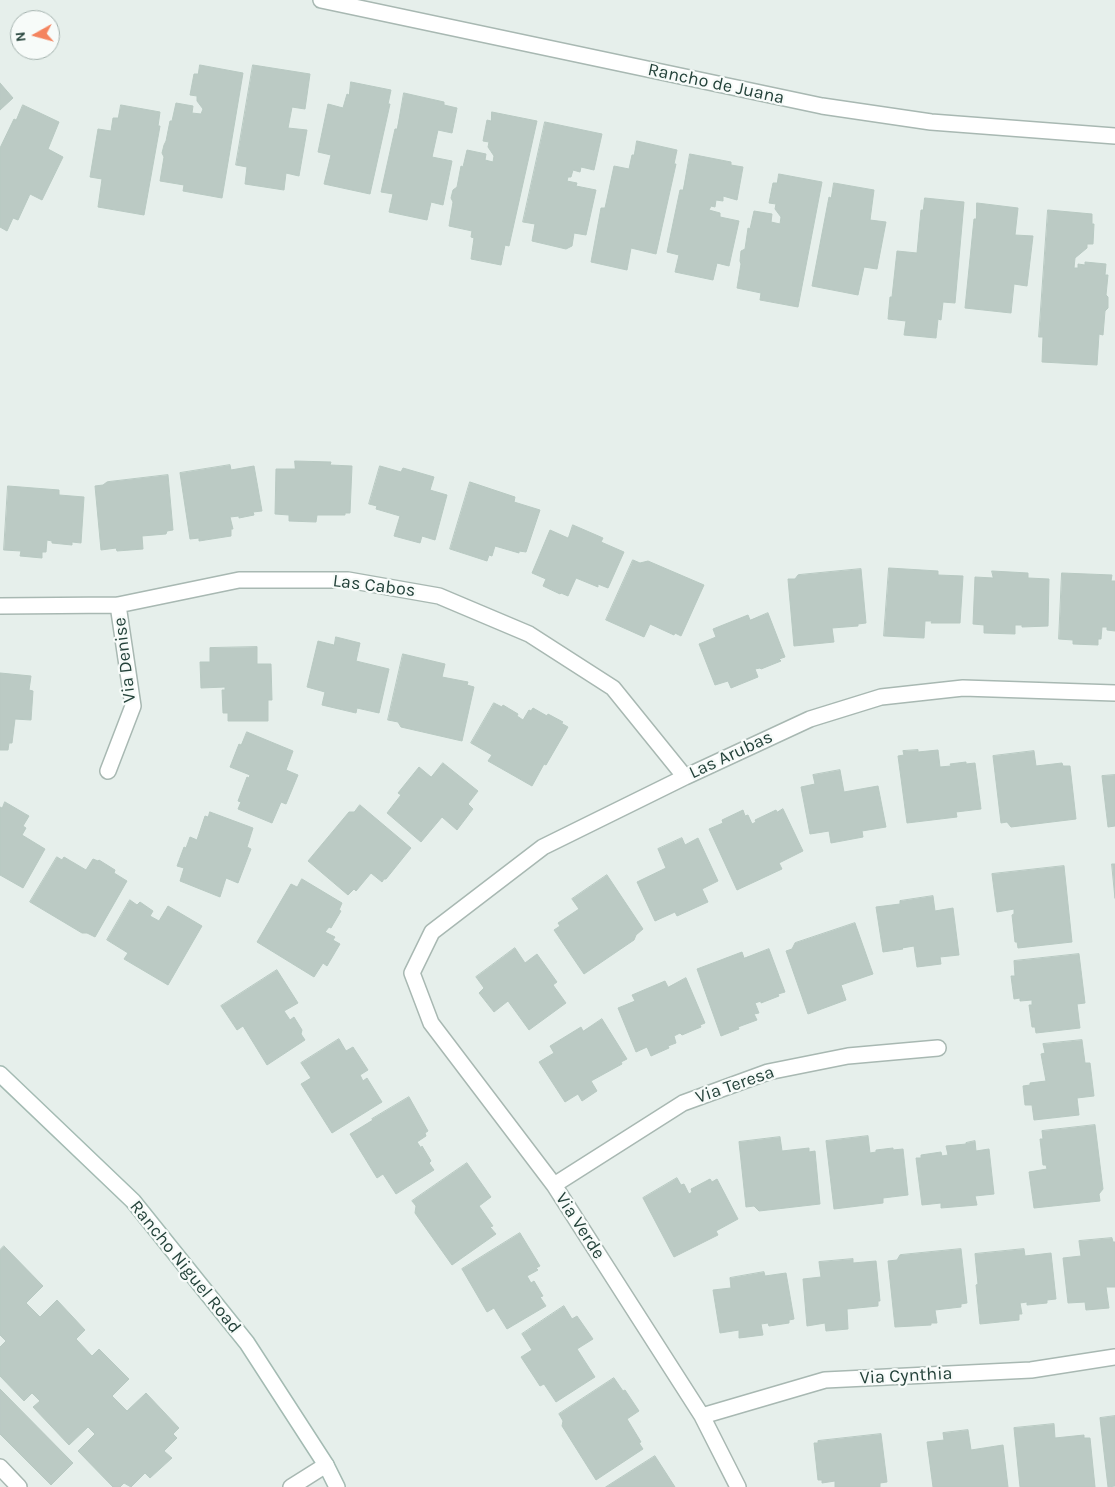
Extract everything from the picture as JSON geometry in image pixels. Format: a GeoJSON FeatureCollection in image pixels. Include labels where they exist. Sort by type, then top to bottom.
{"type":"FeatureCollection","features":[{"type":"Feature","properties":{"kind":"street","name":"Rancho de Juana"},"geometry":{"type":"LineString","coordinates":[[321,0],[822,106],[932,122],[1115,136]]}},
{"type":"Feature","properties":{"kind":"street","name":"Las Cabos"},"geometry":{"type":"LineString","coordinates":[[0,606],[118,605],[239,580],[348,580],[439,596],[529,634],[613,688],[684,777]]}},
{"type":"Feature","properties":{"kind":"street","name":"Via Denise"},"geometry":{"type":"LineString","coordinates":[[108,771],[133,706],[118,605]]}},
{"type":"Feature","properties":{"kind":"street","name":"Las Arubas"},"geometry":{"type":"LineString","coordinates":[[412,973],[432,932],[543,847],[684,777],[810,718],[881,697],[964,688],[1115,693]]}},
{"type":"Feature","properties":{"kind":"street","name":"Via Verde"},"geometry":{"type":"LineString","coordinates":[[412,973],[431,1023],[554,1184],[702,1416],[738,1487]]}},
{"type":"Feature","properties":{"kind":"street","name":"Via Teresa"},"geometry":{"type":"LineString","coordinates":[[554,1184],[683,1103],[768,1072],[848,1056],[938,1048]]}},
{"type":"Feature","properties":{"kind":"street","name":"Rancho Niguel Road"},"geometry":{"type":"LineString","coordinates":[[0,1074],[133,1201],[247,1343],[326,1465],[336,1487]]}},
{"type":"Feature","properties":{"kind":"street","name":"Via Cynthia"},"geometry":{"type":"LineString","coordinates":[[702,1416],[825,1380],[1031,1370],[1115,1357]]}},
{"type":"Feature","properties":{"kind":"street"},"geometry":{"type":"LineString","coordinates":[[290,1487],[326,1465]]}},
{"type":"Feature","properties":{"kind":"street"},"geometry":{"type":"LineString","coordinates":[[0,1467],[19,1487]]}},
{"type":"Feature","properties":{"kind":"building"},"geometry":{"type":"Polygon","coordinates":[[[200,65],[243,73],[222,198],[183,191],[184,185],[160,181],[164,157],[162,153],[176,103],[193,106],[192,113],[201,114],[203,109],[197,101],[197,96],[190,95],[194,74],[198,74],[200,65]]]}},
{"type":"Feature","properties":{"kind":"building"},"geometry":{"type":"Polygon","coordinates":[[[253,65],[310,74],[305,109],[292,107],[288,128],[307,130],[299,176],[286,173],[284,190],[245,184],[247,167],[236,165],[253,65]]]}},
{"type":"Feature","properties":{"kind":"building"},"geometry":{"type":"Polygon","coordinates":[[[351,82],[391,90],[388,104],[390,104],[370,194],[324,184],[331,155],[318,152],[328,104],[343,108],[347,94],[349,95],[351,82]]]}},
{"type":"Feature","properties":{"kind":"building"},"geometry":{"type":"Polygon","coordinates":[[[0,83],[13,98],[0,110],[0,83]]]}},
{"type":"Feature","properties":{"kind":"building"},"geometry":{"type":"Polygon","coordinates":[[[404,93],[444,102],[444,105],[457,108],[452,133],[438,130],[432,157],[452,161],[443,205],[431,202],[427,220],[389,212],[393,194],[381,192],[404,93]]]}},
{"type":"Feature","properties":{"kind":"building"},"geometry":{"type":"Polygon","coordinates":[[[23,105],[59,122],[48,149],[63,157],[42,200],[30,194],[18,220],[13,218],[7,231],[0,227],[0,148],[23,105]]]}},
{"type":"Feature","properties":{"kind":"building"},"geometry":{"type":"Polygon","coordinates":[[[121,105],[160,112],[158,126],[160,126],[144,215],[98,207],[102,179],[90,177],[98,129],[111,131],[113,118],[118,118],[121,105]]]}},
{"type":"Feature","properties":{"kind":"building"},"geometry":{"type":"Polygon","coordinates":[[[492,112],[537,121],[509,246],[505,245],[501,265],[471,259],[474,238],[471,237],[472,231],[449,226],[453,202],[451,198],[453,190],[457,187],[461,166],[463,167],[467,150],[486,154],[485,160],[493,162],[494,156],[488,147],[489,142],[483,141],[487,120],[491,121],[492,112]]]}},
{"type":"Feature","properties":{"kind":"building"},"geometry":{"type":"Polygon","coordinates":[[[545,122],[602,134],[594,170],[581,167],[580,172],[573,170],[571,177],[568,177],[567,181],[577,183],[576,186],[596,190],[586,235],[574,233],[572,246],[566,249],[532,241],[535,224],[523,222],[545,122]]]}},
{"type":"Feature","properties":{"kind":"building"},"geometry":{"type":"Polygon","coordinates":[[[637,141],[677,150],[674,164],[676,164],[656,254],[631,248],[627,270],[591,262],[601,208],[605,208],[614,166],[629,169],[637,141]]]}},
{"type":"Feature","properties":{"kind":"building"},"geometry":{"type":"Polygon","coordinates":[[[690,154],[731,162],[731,165],[743,167],[737,200],[723,196],[723,201],[716,200],[715,207],[711,206],[709,210],[720,213],[720,217],[739,221],[729,266],[717,263],[713,280],[675,272],[679,255],[667,252],[680,190],[683,190],[690,154]]]}},
{"type":"Feature","properties":{"kind":"building"},"geometry":{"type":"Polygon","coordinates":[[[779,174],[822,182],[798,307],[760,300],[761,293],[737,288],[741,251],[745,249],[748,228],[750,229],[754,211],[772,214],[771,222],[780,224],[781,217],[775,209],[776,204],[769,203],[773,183],[777,183],[779,174]]]}},
{"type":"Feature","properties":{"kind":"building"},"geometry":{"type":"Polygon","coordinates":[[[834,183],[874,190],[870,220],[886,222],[877,269],[864,267],[858,295],[812,286],[829,197],[831,198],[834,183]]]}},
{"type":"Feature","properties":{"kind":"building"},"geometry":{"type":"Polygon","coordinates":[[[925,198],[964,202],[955,303],[943,302],[941,320],[938,319],[936,338],[904,335],[906,321],[888,319],[897,251],[917,253],[921,210],[923,210],[925,198]]]}},
{"type":"Feature","properties":{"kind":"building"},"geometry":{"type":"Polygon","coordinates":[[[977,203],[1018,208],[1015,235],[1033,236],[1027,286],[1014,284],[1011,313],[965,308],[977,203]]]}},
{"type":"Feature","properties":{"kind":"building"},"geometry":{"type":"Polygon","coordinates":[[[1048,210],[1092,214],[1092,224],[1094,224],[1093,244],[1087,244],[1087,248],[1075,258],[1074,268],[1078,268],[1078,264],[1085,265],[1085,262],[1106,264],[1108,308],[1105,311],[1103,335],[1099,334],[1097,365],[1042,362],[1043,337],[1039,337],[1048,210]]]}},
{"type":"Feature","properties":{"kind":"building"},"geometry":{"type":"Polygon","coordinates":[[[295,461],[331,462],[330,465],[352,466],[350,513],[345,513],[345,515],[317,515],[316,522],[289,521],[289,515],[275,514],[276,469],[295,469],[295,461]]]}},
{"type":"Feature","properties":{"kind":"building"},"geometry":{"type":"Polygon","coordinates":[[[230,465],[231,470],[254,466],[262,511],[253,512],[254,515],[239,518],[239,516],[230,517],[233,529],[231,529],[231,536],[199,541],[199,538],[190,539],[180,473],[230,465]]]}},
{"type":"Feature","properties":{"kind":"building"},"geometry":{"type":"Polygon","coordinates":[[[380,466],[401,472],[403,468],[434,477],[430,490],[447,495],[435,540],[422,536],[420,543],[394,536],[400,516],[376,509],[377,506],[369,504],[380,466]]]}},
{"type":"Feature","properties":{"kind":"building"},"geometry":{"type":"Polygon","coordinates":[[[168,475],[173,530],[167,531],[166,534],[142,536],[143,549],[117,551],[116,548],[101,550],[95,486],[103,485],[107,482],[168,475]]]}},
{"type":"Feature","properties":{"kind":"building"},"geometry":{"type":"Polygon","coordinates":[[[470,482],[515,497],[514,502],[540,510],[526,552],[519,551],[519,553],[495,546],[492,556],[489,555],[487,561],[450,549],[470,482]]]}},
{"type":"Feature","properties":{"kind":"building"},"geometry":{"type":"Polygon","coordinates":[[[8,486],[59,490],[59,495],[84,497],[81,543],[72,542],[72,545],[52,543],[52,541],[47,540],[46,552],[42,552],[42,558],[20,556],[21,551],[4,550],[8,486]]]}},
{"type":"Feature","properties":{"kind":"building"},"geometry":{"type":"Polygon","coordinates":[[[573,525],[603,538],[601,542],[624,552],[608,588],[598,584],[598,587],[576,578],[568,596],[543,586],[546,579],[532,573],[550,530],[568,538],[573,525]]]}},
{"type":"Feature","properties":{"kind":"building"},"geometry":{"type":"Polygon","coordinates":[[[633,560],[640,563],[648,561],[704,585],[681,636],[675,633],[674,635],[650,624],[644,637],[606,620],[633,560]]]}},
{"type":"Feature","properties":{"kind":"building"},"geometry":{"type":"Polygon","coordinates":[[[889,568],[938,571],[938,575],[963,576],[960,623],[931,623],[932,621],[925,621],[924,638],[884,636],[889,568]]]}},
{"type":"Feature","properties":{"kind":"building"},"geometry":{"type":"Polygon","coordinates":[[[861,569],[866,623],[858,624],[858,626],[832,628],[834,642],[794,646],[788,579],[795,579],[798,575],[861,569]]]}},
{"type":"Feature","properties":{"kind":"building"},"geometry":{"type":"Polygon","coordinates":[[[992,571],[1028,573],[1028,578],[1049,579],[1048,626],[1022,627],[1022,625],[1015,625],[1015,634],[984,633],[984,625],[973,624],[975,577],[993,578],[992,571]]]}},
{"type":"Feature","properties":{"kind":"building"},"geometry":{"type":"Polygon","coordinates":[[[1062,573],[1112,575],[1111,581],[1115,581],[1115,631],[1102,627],[1101,639],[1098,639],[1098,645],[1073,644],[1073,640],[1059,639],[1062,573]]]}},
{"type":"Feature","properties":{"kind":"building"},"geometry":{"type":"Polygon","coordinates":[[[768,613],[785,657],[779,659],[781,661],[761,669],[755,669],[758,677],[731,688],[728,681],[715,685],[699,644],[716,637],[713,629],[748,615],[750,620],[768,613]]]}},
{"type":"Feature","properties":{"kind":"building"},"geometry":{"type":"Polygon","coordinates":[[[336,637],[360,643],[356,661],[389,669],[379,713],[357,708],[356,713],[322,705],[325,692],[307,687],[318,641],[334,645],[336,637]]]}},
{"type":"Feature","properties":{"kind":"building"},"geometry":{"type":"Polygon","coordinates":[[[257,647],[257,664],[271,664],[272,700],[268,700],[268,721],[228,721],[228,713],[223,713],[222,690],[225,690],[225,687],[201,688],[200,662],[210,662],[210,648],[257,647]]]}},
{"type":"Feature","properties":{"kind":"building"},"geometry":{"type":"Polygon","coordinates":[[[403,654],[445,664],[442,677],[468,682],[467,685],[474,687],[462,741],[401,727],[398,722],[388,720],[403,654]]]}},
{"type":"Feature","properties":{"kind":"building"},"geometry":{"type":"Polygon","coordinates":[[[0,673],[31,676],[29,690],[33,691],[31,720],[15,719],[12,743],[9,743],[8,750],[0,750],[0,673]]]}},
{"type":"Feature","properties":{"kind":"building"},"geometry":{"type":"Polygon","coordinates":[[[494,703],[502,707],[503,705],[518,714],[517,716],[523,720],[529,710],[531,711],[533,708],[563,722],[561,723],[568,727],[532,786],[488,761],[492,755],[471,743],[494,703]]]}},
{"type":"Feature","properties":{"kind":"building"},"geometry":{"type":"Polygon","coordinates":[[[247,732],[293,751],[286,770],[298,775],[286,804],[281,802],[272,823],[238,809],[241,802],[238,801],[247,777],[249,778],[250,775],[230,767],[239,744],[241,745],[247,732]]]}},
{"type":"Feature","properties":{"kind":"building"},"geometry":{"type":"Polygon","coordinates":[[[918,750],[918,752],[938,750],[940,767],[966,762],[966,764],[975,763],[981,809],[956,812],[957,817],[907,823],[898,756],[904,755],[903,751],[918,750]]]}},
{"type":"Feature","properties":{"kind":"building"},"geometry":{"type":"Polygon","coordinates":[[[1034,751],[1036,766],[1062,763],[1063,766],[1070,766],[1076,819],[1011,827],[1007,822],[1001,823],[993,756],[1034,751]]]}},
{"type":"Feature","properties":{"kind":"building"},"geometry":{"type":"Polygon","coordinates":[[[443,763],[478,791],[468,804],[473,809],[457,830],[442,817],[421,842],[387,813],[401,795],[398,793],[419,767],[431,777],[443,763]]]}},
{"type":"Feature","properties":{"kind":"building"},"geometry":{"type":"Polygon","coordinates":[[[840,770],[844,792],[878,786],[886,827],[862,831],[863,837],[831,843],[829,831],[810,834],[801,787],[815,784],[813,775],[840,770]]]}},
{"type":"Feature","properties":{"kind":"building"},"geometry":{"type":"Polygon","coordinates":[[[1115,775],[1115,826],[1108,827],[1102,776],[1115,775]]]}},
{"type":"Feature","properties":{"kind":"building"},"geometry":{"type":"Polygon","coordinates":[[[5,802],[29,816],[23,826],[26,828],[22,835],[45,849],[23,888],[0,875],[0,807],[2,808],[5,802]]]}},
{"type":"Feature","properties":{"kind":"building"},"geometry":{"type":"Polygon","coordinates":[[[360,805],[411,848],[382,882],[371,873],[356,891],[354,889],[348,895],[308,861],[349,812],[354,812],[360,805]]]}},
{"type":"Feature","properties":{"kind":"building"},"geometry":{"type":"Polygon","coordinates":[[[783,809],[803,851],[779,863],[782,869],[737,890],[709,829],[723,823],[722,820],[743,810],[745,816],[748,815],[752,824],[756,822],[755,820],[776,810],[777,812],[783,809]]]}},
{"type":"Feature","properties":{"kind":"building"},"geometry":{"type":"Polygon","coordinates":[[[210,812],[253,828],[247,847],[251,849],[238,883],[226,878],[220,897],[180,881],[184,868],[177,866],[190,837],[197,840],[205,816],[208,817],[210,812]]]}},
{"type":"Feature","properties":{"kind":"building"},"geometry":{"type":"Polygon","coordinates":[[[682,838],[685,845],[698,838],[718,881],[702,889],[708,902],[677,916],[675,912],[655,921],[637,882],[666,868],[658,849],[682,838]]]}},
{"type":"Feature","properties":{"kind":"building"},"geometry":{"type":"Polygon","coordinates":[[[57,857],[62,860],[64,857],[86,870],[93,859],[99,860],[115,870],[114,873],[127,881],[95,937],[82,933],[30,902],[57,857]]]}},
{"type":"Feature","properties":{"kind":"building"},"geometry":{"type":"Polygon","coordinates":[[[1112,864],[1115,864],[1115,898],[1112,864]]]}},
{"type":"Feature","properties":{"kind":"building"},"geometry":{"type":"Polygon","coordinates":[[[1064,866],[1072,942],[1018,948],[1017,942],[1015,942],[1012,915],[1014,914],[1014,909],[997,912],[992,874],[1064,866]]]}},
{"type":"Feature","properties":{"kind":"building"},"geometry":{"type":"Polygon","coordinates":[[[607,875],[643,929],[636,935],[634,940],[584,974],[554,930],[560,926],[558,923],[579,909],[572,899],[607,875]]]}},
{"type":"Feature","properties":{"kind":"building"},"geometry":{"type":"Polygon","coordinates":[[[302,879],[342,903],[339,910],[341,911],[331,928],[329,927],[325,932],[335,937],[333,940],[340,944],[327,966],[323,963],[314,977],[257,942],[291,884],[297,887],[302,879]]]}},
{"type":"Feature","properties":{"kind":"building"},"geometry":{"type":"Polygon","coordinates":[[[933,896],[935,911],[953,908],[959,955],[940,957],[941,964],[917,967],[914,946],[883,952],[876,907],[900,904],[900,901],[933,896]]]}},
{"type":"Feature","properties":{"kind":"building"},"geometry":{"type":"Polygon","coordinates":[[[130,900],[137,905],[140,902],[153,911],[150,916],[159,921],[168,906],[202,926],[168,985],[124,959],[128,953],[107,940],[130,900]]]}},
{"type":"Feature","properties":{"kind":"building"},"geometry":{"type":"Polygon","coordinates":[[[855,923],[873,974],[841,985],[846,1000],[808,1014],[786,951],[792,949],[795,943],[855,923]]]}},
{"type":"Feature","properties":{"kind":"building"},"geometry":{"type":"Polygon","coordinates":[[[515,948],[525,963],[537,954],[557,982],[553,985],[566,1003],[529,1030],[508,1001],[494,1012],[479,993],[484,988],[476,977],[515,948]]]}},
{"type":"Feature","properties":{"kind":"building"},"geometry":{"type":"Polygon","coordinates":[[[769,949],[785,992],[761,1003],[761,1001],[755,1003],[759,1013],[754,1014],[757,1020],[721,1036],[697,969],[742,952],[744,958],[769,949]]]}},
{"type":"Feature","properties":{"kind":"building"},"geometry":{"type":"Polygon","coordinates":[[[1079,954],[1085,1003],[1077,1004],[1080,1028],[1036,1033],[1035,1027],[1032,1027],[1029,1005],[1032,1005],[1032,1000],[1020,1001],[1020,998],[1014,999],[1011,976],[1015,976],[1014,961],[1079,954]]]}},
{"type":"Feature","properties":{"kind":"building"},"geometry":{"type":"Polygon","coordinates":[[[277,970],[298,1003],[284,1011],[290,1020],[294,1017],[302,1030],[301,1034],[305,1040],[267,1065],[243,1026],[237,1030],[221,1006],[277,970]]]}},
{"type":"Feature","properties":{"kind":"building"},"geometry":{"type":"Polygon","coordinates":[[[686,978],[705,1023],[700,1025],[701,1027],[682,1035],[680,1033],[674,1036],[676,1043],[651,1056],[647,1047],[636,1052],[618,1008],[635,1001],[632,995],[665,981],[668,987],[686,978]]]}},
{"type":"Feature","properties":{"kind":"building"},"geometry":{"type":"Polygon","coordinates":[[[602,1019],[627,1059],[621,1062],[622,1064],[591,1081],[597,1091],[582,1101],[578,1094],[565,1102],[539,1062],[554,1053],[550,1046],[581,1027],[583,1031],[602,1019]]]}},
{"type":"Feature","properties":{"kind":"building"},"geometry":{"type":"Polygon","coordinates":[[[339,1039],[346,1051],[353,1047],[368,1070],[360,1075],[363,1081],[367,1078],[382,1102],[332,1133],[301,1084],[311,1078],[301,1063],[339,1039]]]}},
{"type":"Feature","properties":{"kind":"building"},"geometry":{"type":"Polygon","coordinates":[[[1082,1040],[1085,1063],[1090,1063],[1094,1096],[1077,1098],[1079,1115],[1034,1120],[1032,1105],[1025,1105],[1023,1086],[1046,1081],[1041,1054],[1045,1053],[1043,1044],[1082,1040]]]}},
{"type":"Feature","properties":{"kind":"building"},"geometry":{"type":"Polygon","coordinates":[[[409,1097],[428,1131],[425,1133],[426,1136],[417,1142],[421,1148],[422,1146],[434,1170],[396,1194],[383,1174],[377,1178],[350,1134],[409,1097]]]}},
{"type":"Feature","properties":{"kind":"building"},"geometry":{"type":"Polygon","coordinates":[[[1095,1125],[1103,1189],[1099,1194],[1100,1201],[1034,1208],[1029,1172],[1047,1169],[1046,1165],[1043,1165],[1040,1139],[1043,1139],[1042,1131],[1095,1125]]]}},
{"type":"Feature","properties":{"kind":"building"},"geometry":{"type":"Polygon","coordinates":[[[868,1136],[870,1153],[876,1152],[876,1150],[903,1149],[908,1195],[883,1198],[883,1203],[834,1209],[826,1141],[868,1136]]]}},
{"type":"Feature","properties":{"kind":"building"},"geometry":{"type":"Polygon","coordinates":[[[780,1137],[782,1151],[809,1148],[809,1152],[815,1151],[820,1204],[759,1211],[754,1206],[746,1207],[739,1142],[780,1137]]]}},
{"type":"Feature","properties":{"kind":"building"},"geometry":{"type":"Polygon","coordinates":[[[975,1141],[976,1151],[989,1149],[994,1194],[975,1196],[977,1205],[941,1208],[941,1203],[922,1205],[916,1158],[921,1158],[921,1155],[941,1152],[942,1156],[948,1155],[946,1146],[975,1141]]]}},
{"type":"Feature","properties":{"kind":"building"},"geometry":{"type":"Polygon","coordinates":[[[467,1163],[491,1197],[479,1206],[493,1226],[490,1227],[496,1234],[452,1265],[415,1213],[416,1206],[412,1201],[467,1163]]]}},
{"type":"Feature","properties":{"kind":"building"},"geometry":{"type":"Polygon","coordinates":[[[677,1178],[681,1185],[684,1184],[689,1194],[692,1192],[691,1189],[710,1179],[712,1182],[717,1179],[738,1219],[716,1231],[718,1235],[674,1257],[643,1198],[677,1178]]]}},
{"type":"Feature","properties":{"kind":"building"},"geometry":{"type":"Polygon","coordinates":[[[520,1233],[540,1266],[536,1268],[538,1270],[527,1276],[531,1283],[534,1281],[543,1296],[540,1297],[546,1306],[507,1329],[494,1308],[487,1312],[462,1269],[520,1233]]]}},
{"type":"Feature","properties":{"kind":"building"},"geometry":{"type":"Polygon","coordinates":[[[1112,1238],[1113,1242],[1115,1242],[1115,1287],[1106,1287],[1109,1308],[1086,1310],[1085,1302],[1068,1303],[1063,1258],[1081,1256],[1079,1241],[1112,1238]]]}},
{"type":"Feature","properties":{"kind":"building"},"geometry":{"type":"Polygon","coordinates":[[[4,1246],[43,1286],[26,1303],[40,1317],[57,1300],[85,1330],[76,1339],[92,1356],[99,1349],[129,1379],[112,1396],[127,1411],[146,1393],[179,1428],[173,1434],[177,1438],[164,1451],[172,1458],[150,1478],[145,1473],[131,1487],[124,1483],[120,1487],[113,1487],[78,1451],[95,1434],[88,1427],[69,1445],[33,1407],[40,1401],[32,1393],[24,1401],[0,1376],[0,1347],[6,1341],[0,1335],[0,1250],[4,1246]]]}},
{"type":"Feature","properties":{"kind":"building"},"geometry":{"type":"Polygon","coordinates":[[[961,1249],[967,1303],[961,1304],[961,1307],[935,1310],[937,1323],[931,1323],[931,1325],[895,1327],[888,1261],[897,1260],[900,1255],[961,1249]]]}},
{"type":"Feature","properties":{"kind":"building"},"geometry":{"type":"Polygon","coordinates":[[[1024,1249],[1025,1256],[1051,1253],[1056,1299],[1047,1300],[1047,1303],[1027,1305],[1027,1302],[1020,1303],[1022,1314],[1019,1314],[1019,1320],[980,1324],[975,1254],[1024,1249]]]}},
{"type":"Feature","properties":{"kind":"building"},"geometry":{"type":"Polygon","coordinates":[[[853,1259],[853,1263],[876,1261],[880,1301],[878,1301],[878,1306],[847,1309],[848,1329],[826,1331],[825,1323],[807,1326],[803,1279],[821,1277],[819,1262],[853,1259]]]}},
{"type":"Feature","properties":{"kind":"building"},"geometry":{"type":"Polygon","coordinates":[[[764,1272],[765,1276],[786,1273],[794,1319],[789,1320],[789,1323],[769,1326],[768,1323],[761,1324],[763,1335],[739,1338],[739,1330],[720,1333],[713,1290],[731,1288],[730,1278],[764,1272]]]}},
{"type":"Feature","properties":{"kind":"building"},"geometry":{"type":"Polygon","coordinates":[[[564,1306],[572,1319],[577,1316],[593,1339],[577,1349],[595,1377],[556,1402],[544,1384],[540,1386],[521,1357],[532,1350],[522,1334],[564,1306]]]}},
{"type":"Feature","properties":{"kind":"building"},"geometry":{"type":"Polygon","coordinates":[[[614,1378],[623,1391],[625,1390],[639,1411],[627,1419],[641,1442],[639,1443],[643,1449],[596,1480],[562,1426],[563,1421],[559,1414],[614,1378]]]}},
{"type":"Feature","properties":{"kind":"building"},"geometry":{"type":"Polygon","coordinates":[[[0,1389],[73,1463],[51,1485],[0,1434],[0,1389]]]}},
{"type":"Feature","properties":{"kind":"building"},"geometry":{"type":"Polygon","coordinates":[[[1115,1416],[1115,1486],[1108,1487],[1100,1418],[1115,1416]]]}},
{"type":"Feature","properties":{"kind":"building"},"geometry":{"type":"Polygon","coordinates":[[[1054,1424],[1055,1438],[1084,1435],[1084,1438],[1090,1438],[1095,1487],[1020,1487],[1014,1428],[1054,1424]]]}},
{"type":"Feature","properties":{"kind":"building"},"geometry":{"type":"Polygon","coordinates":[[[968,1430],[971,1450],[1003,1445],[1008,1487],[933,1487],[927,1442],[944,1440],[943,1433],[968,1430]]]}},
{"type":"Feature","properties":{"kind":"building"},"geometry":{"type":"Polygon","coordinates":[[[881,1434],[887,1482],[880,1483],[880,1487],[835,1487],[835,1481],[822,1483],[822,1480],[818,1480],[814,1443],[881,1434]]]}},
{"type":"Feature","properties":{"kind":"building"},"geometry":{"type":"Polygon","coordinates":[[[655,1456],[675,1487],[606,1487],[655,1456]]]}}]}
